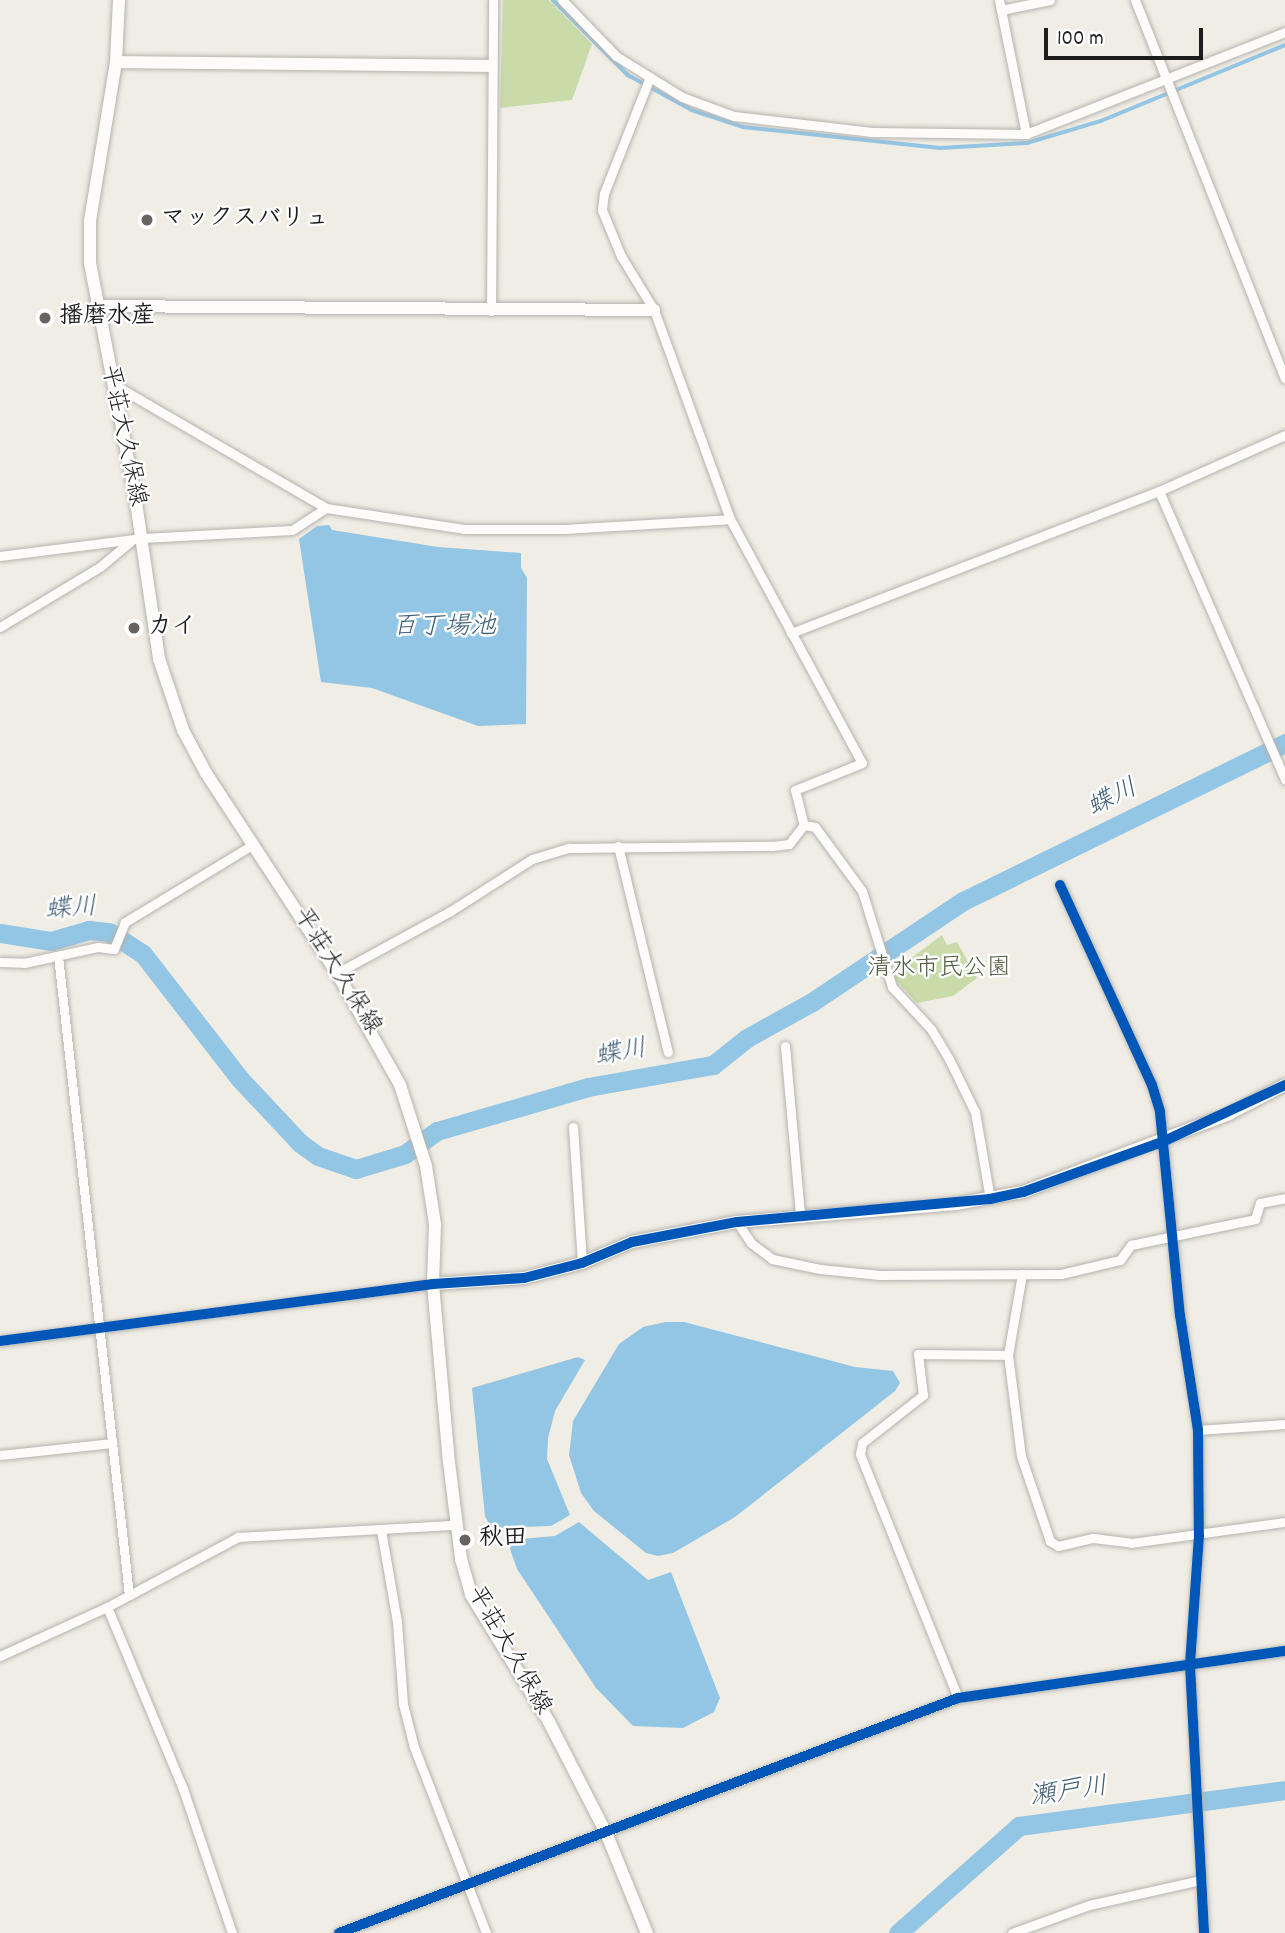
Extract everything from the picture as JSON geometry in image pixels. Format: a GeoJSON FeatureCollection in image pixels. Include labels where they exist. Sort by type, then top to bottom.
{"type":"FeatureCollection","features":[{"type":"Feature","properties":{"kind":"main road","name":"平荘大久保線"},"geometry":{"type":"LineString","coordinates":[[119,0],[116,62],[90,220],[95,306],[112,384],[159,659],[183,730],[252,845],[381,1044],[424,1158],[435,1224],[433,1284],[456,1525],[471,1595],[549,1722],[607,1835],[647,1933]]}},
{"type":"Feature","properties":{"kind":"main road"},"geometry":{"type":"LineString","coordinates":[[116,62],[491,66]]}},
{"type":"Feature","properties":{"kind":"main road"},"geometry":{"type":"LineString","coordinates":[[95,306],[491,312],[654,310]]}},
{"type":"Feature","properties":{"kind":"main road"},"geometry":{"type":"LineString","coordinates":[[433,1284],[523,1278],[582,1263],[632,1242],[737,1222],[800,1214],[990,1199],[1162,1142],[1285,1085]]}},
{"type":"Feature","properties":{"kind":"street"},"geometry":{"type":"LineString","coordinates":[[491,312],[493,0]]}},
{"type":"Feature","properties":{"kind":"street"},"geometry":{"type":"LineString","coordinates":[[562,0],[616,56],[682,97],[734,116],[872,132],[1027,134],[1285,32]]}},
{"type":"Feature","properties":{"kind":"street"},"geometry":{"type":"LineString","coordinates":[[1027,134],[1000,5],[1049,0]]}},
{"type":"Feature","properties":{"kind":"street"},"geometry":{"type":"LineString","coordinates":[[1135,0],[1285,378]]}},
{"type":"Feature","properties":{"kind":"street"},"geometry":{"type":"LineString","coordinates":[[650,77],[604,193],[602,210],[621,256],[654,310],[730,519],[862,763],[795,790],[804,825]]}},
{"type":"Feature","properties":{"kind":"street"},"geometry":{"type":"LineString","coordinates":[[112,384],[326,509],[465,529],[564,529],[730,519]]}},
{"type":"Feature","properties":{"kind":"street"},"geometry":{"type":"LineString","coordinates":[[791,633],[1159,491],[1285,435]]}},
{"type":"Feature","properties":{"kind":"street"},"geometry":{"type":"LineString","coordinates":[[1159,491],[1285,780]]}},
{"type":"Feature","properties":{"kind":"street"},"geometry":{"type":"LineString","coordinates":[[0,556],[137,539],[292,530],[326,509]]}},
{"type":"Feature","properties":{"kind":"street"},"geometry":{"type":"LineString","coordinates":[[0,627],[101,566],[137,539]]}},
{"type":"Feature","properties":{"kind":"street"},"geometry":{"type":"LineString","coordinates":[[337,973],[449,912],[532,859],[569,848],[789,844],[804,825]]}},
{"type":"Feature","properties":{"kind":"street"},"geometry":{"type":"LineString","coordinates":[[804,825],[815,827],[862,891],[892,987],[926,1022],[949,1059],[975,1112],[990,1199]]}},
{"type":"Feature","properties":{"kind":"street"},"geometry":{"type":"LineString","coordinates":[[0,962],[24,963],[98,947],[114,949],[125,922],[252,845]]}},
{"type":"Feature","properties":{"kind":"street"},"geometry":{"type":"LineString","coordinates":[[618,846],[668,1052]]}},
{"type":"Feature","properties":{"kind":"street"},"geometry":{"type":"LineString","coordinates":[[1060,886],[1152,1085],[1162,1142],[1198,1430],[1199,1535],[1190,1664],[1194,1787],[1204,1933]]}},
{"type":"Feature","properties":{"kind":"street"},"geometry":{"type":"LineString","coordinates":[[58,956],[129,1595]]}},
{"type":"Feature","properties":{"kind":"street"},"geometry":{"type":"LineString","coordinates":[[785,1046],[800,1214]]}},
{"type":"Feature","properties":{"kind":"street"},"geometry":{"type":"LineString","coordinates":[[573,1126],[582,1263]]}},
{"type":"Feature","properties":{"kind":"street"},"geometry":{"type":"LineString","coordinates":[[737,1222],[751,1243],[772,1259],[820,1269],[880,1275],[1061,1275],[1120,1261],[1131,1245],[1172,1234],[1255,1219],[1260,1203],[1285,1198]]}},
{"type":"Feature","properties":{"kind":"street"},"geometry":{"type":"LineString","coordinates":[[1022,1274],[1008,1355],[1021,1456],[1050,1541],[1058,1546],[1093,1538],[1131,1544],[1285,1522]]}},
{"type":"Feature","properties":{"kind":"street"},"geometry":{"type":"LineString","coordinates":[[0,1341],[99,1325],[433,1284]]}},
{"type":"Feature","properties":{"kind":"street"},"geometry":{"type":"LineString","coordinates":[[958,1698],[860,1454],[862,1443],[923,1395],[918,1354],[1008,1355]]}},
{"type":"Feature","properties":{"kind":"street"},"geometry":{"type":"LineString","coordinates":[[1198,1430],[1285,1424]]}},
{"type":"Feature","properties":{"kind":"street"},"geometry":{"type":"LineString","coordinates":[[0,1455],[112,1443]]}},
{"type":"Feature","properties":{"kind":"street"},"geometry":{"type":"LineString","coordinates":[[0,1656],[107,1607],[238,1537],[456,1525]]}},
{"type":"Feature","properties":{"kind":"street"},"geometry":{"type":"LineString","coordinates":[[381,1530],[397,1622],[403,1704],[414,1747],[486,1933]]}},
{"type":"Feature","properties":{"kind":"street"},"geometry":{"type":"LineString","coordinates":[[107,1607],[183,1789],[232,1933]]}},
{"type":"Feature","properties":{"kind":"street"},"geometry":{"type":"LineString","coordinates":[[339,1933],[607,1835],[958,1698],[1285,1651]]}},
{"type":"Feature","properties":{"kind":"street"},"geometry":{"type":"LineString","coordinates":[[1013,1933],[1089,1905],[1200,1880]]}},
{"type":"Feature","properties":{"kind":"green space"},"geometry":{"type":"Polygon","coordinates":[[[503,0],[549,0],[592,44],[572,100],[500,108],[503,0]]]}},
{"type":"Feature","properties":{"kind":"green space","name":"清水市民公園"},"geometry":{"type":"Polygon","coordinates":[[[942,935],[947,945],[957,942],[977,978],[953,996],[917,1003],[894,978],[895,970],[942,935]]]}},
{"type":"Feature","properties":{"kind":"water","name":"百丁場池"},"geometry":{"type":"Polygon","coordinates":[[[329,525],[332,530],[438,547],[521,553],[521,568],[527,578],[526,724],[478,726],[372,688],[321,682],[299,539],[317,526],[329,525]]]}},
{"type":"Feature","properties":{"kind":"water"},"geometry":{"type":"Polygon","coordinates":[[[665,1322],[684,1322],[855,1367],[893,1371],[900,1383],[895,1391],[735,1517],[673,1553],[658,1556],[646,1553],[594,1511],[581,1493],[569,1455],[573,1421],[619,1344],[643,1327],[665,1322]]]}},
{"type":"Feature","properties":{"kind":"water"},"geometry":{"type":"Polygon","coordinates":[[[578,1357],[585,1360],[555,1411],[548,1438],[547,1459],[570,1515],[551,1526],[491,1528],[485,1516],[472,1388],[578,1357]]]}},
{"type":"Feature","properties":{"kind":"water"},"geometry":{"type":"Polygon","coordinates":[[[579,1522],[648,1580],[671,1572],[720,1698],[714,1712],[683,1728],[633,1726],[596,1688],[517,1569],[507,1540],[555,1536],[579,1522]]]}},
{"type":"Feature","properties":{"kind":"waterway"},"geometry":{"type":"LineString","coordinates":[[553,0],[628,75],[692,110],[743,127],[940,148],[1027,143],[1101,121],[1285,45]]}},
{"type":"Feature","properties":{"kind":"waterway","name":"蝶川"},"geometry":{"type":"LineString","coordinates":[[0,933],[51,941],[89,930],[109,932],[143,954],[240,1079],[300,1143],[318,1156],[356,1169],[405,1154],[437,1131],[588,1087],[713,1065],[747,1038],[812,1002],[963,901],[1285,743]]}},
{"type":"Feature","properties":{"kind":"waterway","name":"瀬戸川"},"geometry":{"type":"LineString","coordinates":[[898,1933],[1019,1826],[1285,1790]]}},
{"type":"Feature","properties":{"kind":"cycle path"},"geometry":{"type":"LineString","coordinates":[[1060,885],[1152,1085],[1160,1112],[1180,1315],[1198,1430],[1199,1536],[1190,1664],[1204,1933]]}},
{"type":"Feature","properties":{"kind":"cycle path"},"geometry":{"type":"LineString","coordinates":[[0,1341],[433,1284],[524,1278],[582,1263],[632,1242],[737,1222],[990,1199],[1023,1192],[1162,1142],[1285,1085]]}},
{"type":"Feature","properties":{"kind":"cycle path"},"geometry":{"type":"LineString","coordinates":[[339,1933],[958,1698],[1285,1651]]}},
{"type":"Feature","properties":{"kind":"place","name":"マックスバリュ"},"geometry":{"type":"Point","coordinates":[147,220]}},
{"type":"Feature","properties":{"kind":"place","name":"播磨水産"},"geometry":{"type":"Point","coordinates":[45,318]}},
{"type":"Feature","properties":{"kind":"place","name":"カイ"},"geometry":{"type":"Point","coordinates":[134,628]}},
{"type":"Feature","properties":{"kind":"place","name":"秋田"},"geometry":{"type":"Point","coordinates":[465,1540]}}]}
